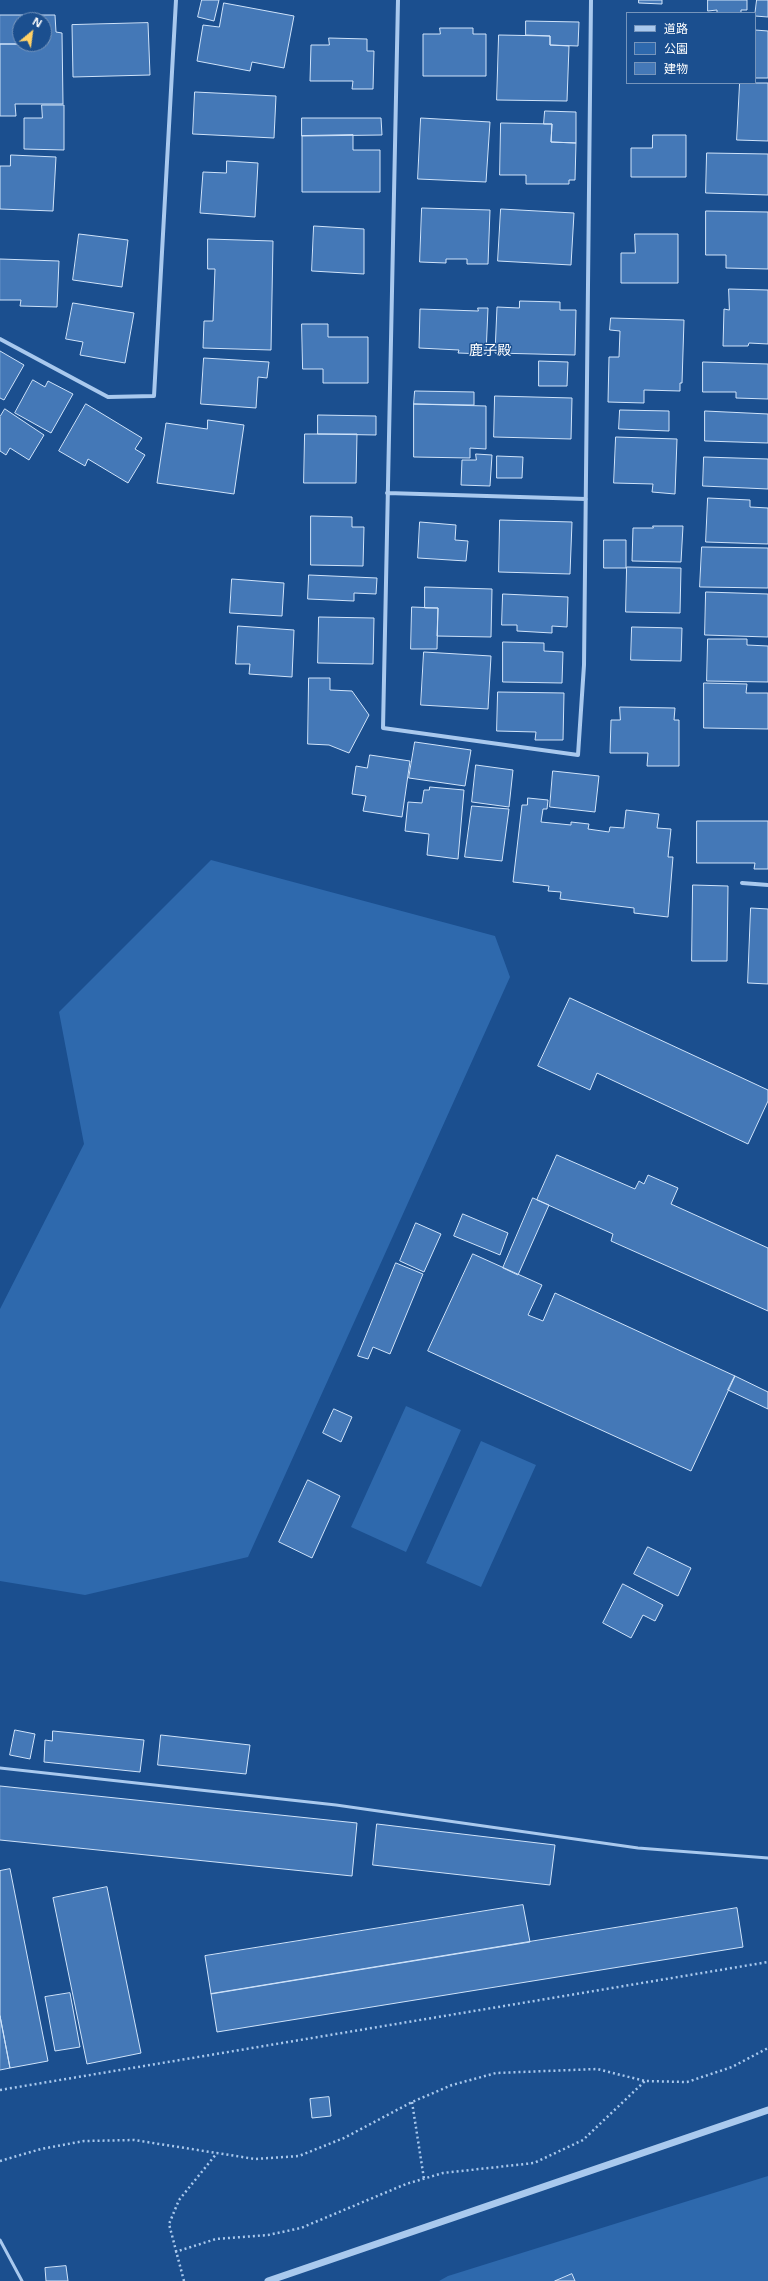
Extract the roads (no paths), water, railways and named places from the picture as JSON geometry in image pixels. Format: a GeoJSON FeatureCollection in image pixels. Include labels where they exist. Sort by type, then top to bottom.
{"type":"FeatureCollection","features":[{"type":"Feature","properties":{"kind":"street"},"geometry":{"type":"LineString","coordinates":[[0,339],[108,397],[154,396],[176,0]]}},
{"type":"Feature","properties":{"kind":"street"},"geometry":{"type":"LineString","coordinates":[[398,0],[382,728],[578,755],[584,665],[591,0]]}},
{"type":"Feature","properties":{"kind":"street"},"geometry":{"type":"LineString","coordinates":[[388,493],[586,499]]}},
{"type":"Feature","properties":{"kind":"street"},"geometry":{"type":"LineString","coordinates":[[742,883],[768,885]]}},
{"type":"Feature","properties":{"kind":"street"},"geometry":{"type":"LineString","coordinates":[[268,2281],[768,2110]]}},
{"type":"Feature","properties":{"kind":"lane"},"geometry":{"type":"LineString","coordinates":[[0,1768],[336,1805],[638,1848],[768,1858]]}},
{"type":"Feature","properties":{"kind":"lane"},"geometry":{"type":"LineString","coordinates":[[0,2240],[22,2281]]}},
{"type":"Feature","properties":{"kind":"district","name":"鹿子殿"},"geometry":{"type":"Point","coordinates":[490,351]}}]}
